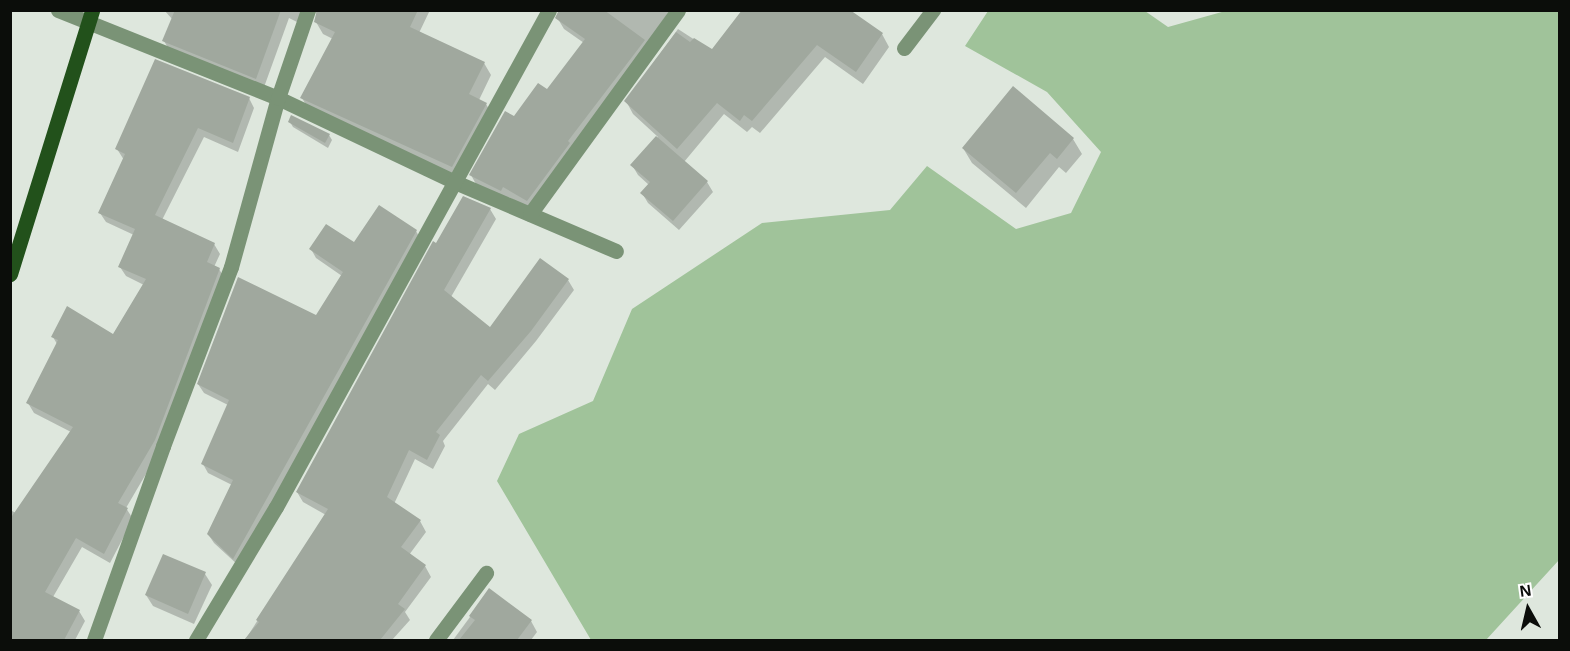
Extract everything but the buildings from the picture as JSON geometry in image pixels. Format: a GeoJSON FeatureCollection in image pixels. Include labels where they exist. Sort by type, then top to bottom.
{"type":"FeatureCollection","features":[{"type":"Feature","properties":{"kind":"main road"},"geometry":{"type":"LineString","coordinates":[[10,274],[90,17]]}},
{"type":"Feature","properties":{"kind":"street"},"geometry":{"type":"LineString","coordinates":[[58,10],[90,17],[278,99],[455,182],[616,251]]}},
{"type":"Feature","properties":{"kind":"street"},"geometry":{"type":"LineString","coordinates":[[94,640],[163,446],[231,267],[278,99],[308,10]]}},
{"type":"Feature","properties":{"kind":"street"},"geometry":{"type":"LineString","coordinates":[[196,640],[276,507],[549,10]]}},
{"type":"Feature","properties":{"kind":"street"},"geometry":{"type":"LineString","coordinates":[[530,213],[678,10]]}},
{"type":"Feature","properties":{"kind":"street"},"geometry":{"type":"LineString","coordinates":[[904,48],[933,10]]}},
{"type":"Feature","properties":{"kind":"street"},"geometry":{"type":"LineString","coordinates":[[436,640],[486,573]]}},
{"type":"Feature","properties":{"kind":"green space"},"geometry":{"type":"Polygon","coordinates":[[[1229,10],[1559,11],[1559,560],[1486,640],[591,640],[497,481],[519,434],[593,401],[632,309],[762,223],[890,210],[927,166],[1016,229],[1071,213],[1101,152],[1047,92],[965,46],[988,11],[1145,11],[1168,27],[1229,10]]]}}]}
